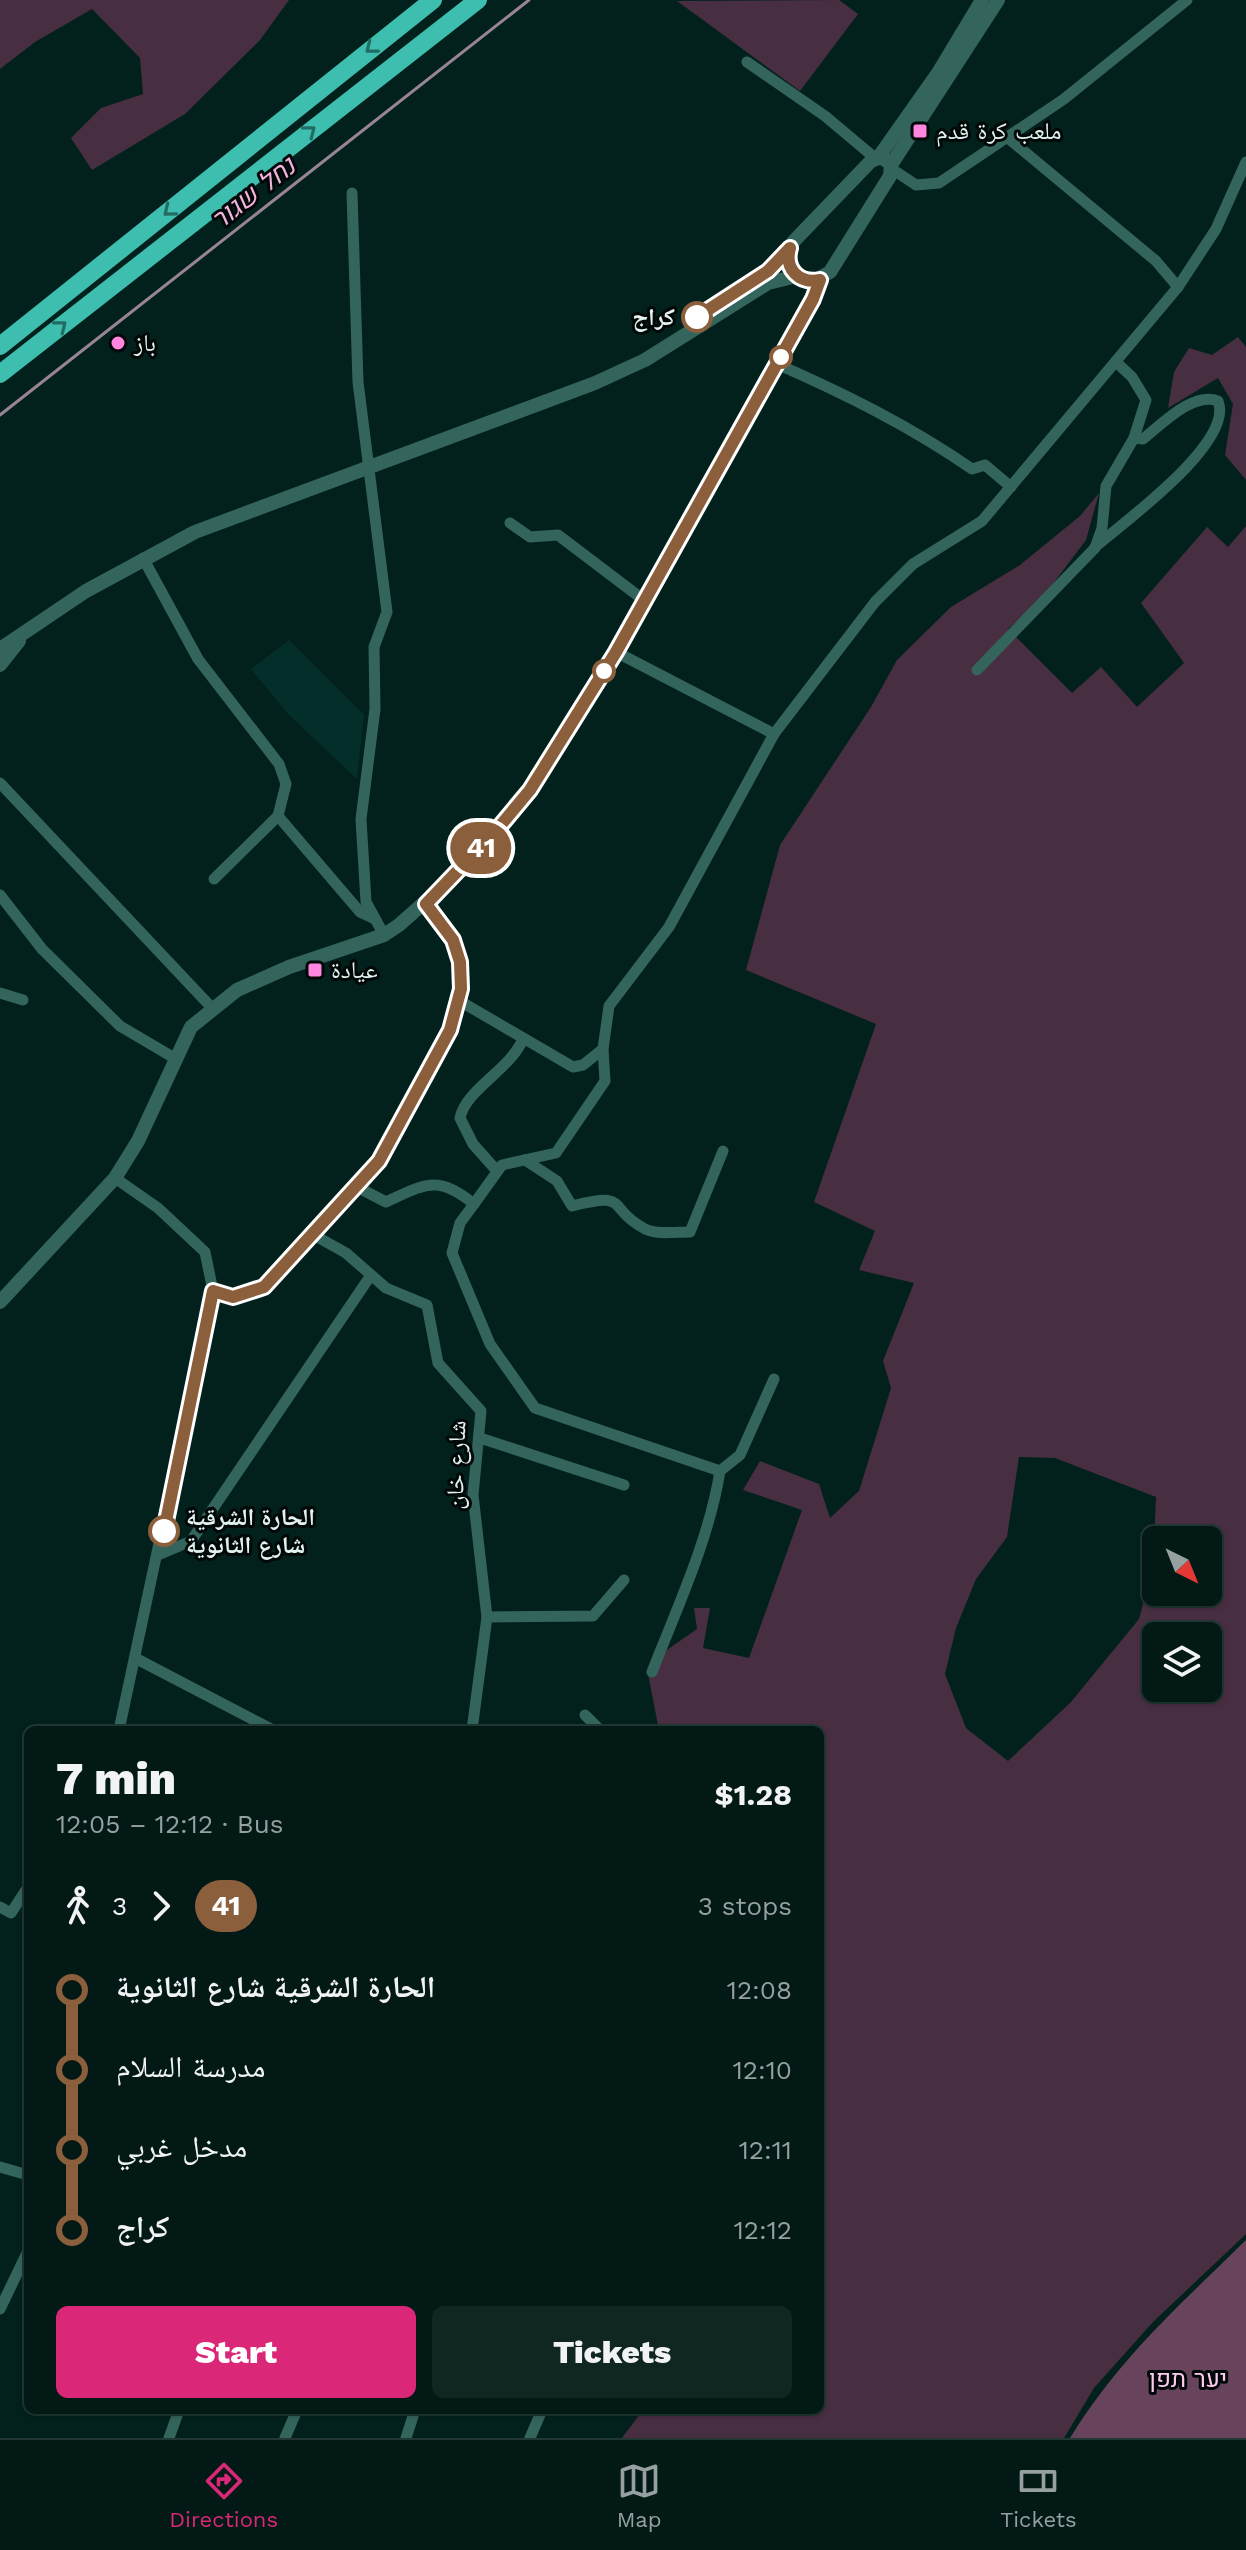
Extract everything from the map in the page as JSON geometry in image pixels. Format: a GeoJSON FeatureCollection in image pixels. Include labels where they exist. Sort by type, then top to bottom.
{"type":"FeatureCollection","features":[{"type":"Feature","properties":{"kind":"highway"},"geometry":{"type":"LineString","coordinates":[[0,346],[433,0]]}},
{"type":"Feature","properties":{"kind":"highway"},"geometry":{"type":"LineString","coordinates":[[0,374],[478,0]]}},
{"type":"Feature","properties":{"kind":"street"},"geometry":{"type":"LineString","coordinates":[[0,1302],[115,1178],[138,1141],[191,1027],[237,990],[289,967],[384,935],[426,904],[495,832],[530,790],[616,652],[777,364],[820,280],[837,261],[884,166],[982,0]]}},
{"type":"Feature","properties":{"kind":"street"},"geometry":{"type":"LineString","coordinates":[[574,390],[653,345],[768,271],[884,166],[998,0]]}},
{"type":"Feature","properties":{"kind":"street"},"geometry":{"type":"LineString","coordinates":[[747,62],[825,116],[884,166],[924,187],[939,183],[1008,138],[1088,80],[1187,0]]}},
{"type":"Feature","properties":{"kind":"street"},"geometry":{"type":"LineString","coordinates":[[1008,138],[1146,252],[1178,287]]}},
{"type":"Feature","properties":{"kind":"street"},"geometry":{"type":"LineString","coordinates":[[720,1471],[535,1408],[490,1344],[452,1253],[460,1223],[502,1165],[556,1153],[605,1081],[603,1049],[609,1006],[669,927],[774,734],[875,602],[913,564],[982,521],[1178,287],[1216,229],[1246,162]]}},
{"type":"Feature","properties":{"kind":"street"},"geometry":{"type":"LineString","coordinates":[[352,193],[358,382],[387,612],[374,647],[375,709],[361,819],[366,902],[384,935]]}},
{"type":"Feature","properties":{"kind":"street"},"geometry":{"type":"LineString","coordinates":[[790,248],[789,263],[797,276],[805,281],[820,280]]}},
{"type":"Feature","properties":{"kind":"street"},"geometry":{"type":"LineString","coordinates":[[0,665],[22,638],[60,607],[143,558],[195,532],[574,390],[645,360],[768,283],[797,276]]}},
{"type":"Feature","properties":{"kind":"street"},"geometry":{"type":"LineString","coordinates":[[1095,548],[1102,528],[1106,486],[1134,438],[1146,400],[1132,377],[1116,362]]}},
{"type":"Feature","properties":{"kind":"street"},"geometry":{"type":"LineString","coordinates":[[777,364],[850,397],[930,440],[972,469],[985,465],[1011,487]]}},
{"type":"Feature","properties":{"kind":"street"},"geometry":{"type":"LineString","coordinates":[[977,670],[1095,548],[1194,461],[1218,423],[1221,409],[1218,401],[1209,397],[1200,400],[1143,439],[1134,438]]}},
{"type":"Feature","properties":{"kind":"street"},"geometry":{"type":"LineString","coordinates":[[510,523],[530,537],[558,535],[645,601]]}},
{"type":"Feature","properties":{"kind":"street"},"geometry":{"type":"LineString","coordinates":[[143,558],[198,659],[279,764],[286,784],[278,816],[214,879]]}},
{"type":"Feature","properties":{"kind":"street"},"geometry":{"type":"LineString","coordinates":[[0,649],[22,638]]}},
{"type":"Feature","properties":{"kind":"street"},"geometry":{"type":"LineString","coordinates":[[616,652],[774,734]]}},
{"type":"Feature","properties":{"kind":"street"},"geometry":{"type":"LineString","coordinates":[[0,783],[213,1009]]}},
{"type":"Feature","properties":{"kind":"street"},"geometry":{"type":"LineString","coordinates":[[278,816],[360,912],[376,920]]}},
{"type":"Feature","properties":{"kind":"street"},"geometry":{"type":"LineString","coordinates":[[0,895],[42,949],[120,1026],[176,1059]]}},
{"type":"Feature","properties":{"kind":"street"},"geometry":{"type":"LineString","coordinates":[[213,1291],[233,1297],[264,1287],[379,1161],[450,1030],[458,1000],[460,962],[453,940],[426,904]]}},
{"type":"Feature","properties":{"kind":"street"},"geometry":{"type":"LineString","coordinates":[[0,993],[23,1000]]}},
{"type":"Feature","properties":{"kind":"street"},"geometry":{"type":"LineString","coordinates":[[458,1000],[573,1067],[583,1065],[603,1049]]}},
{"type":"Feature","properties":{"kind":"street"},"geometry":{"type":"LineString","coordinates":[[497,1171],[473,1144],[460,1118],[471,1098],[516,1056],[523,1039]]}},
{"type":"Feature","properties":{"kind":"street"},"geometry":{"type":"LineString","coordinates":[[525,1160],[557,1181],[572,1206],[603,1198],[613,1200],[647,1231],[690,1232],[723,1151]]}},
{"type":"Feature","properties":{"kind":"street"},"geometry":{"type":"LineString","coordinates":[[115,1178],[158,1208],[198,1243],[205,1252],[213,1291],[120,1726]]}},
{"type":"Feature","properties":{"kind":"street"},"geometry":{"type":"LineString","coordinates":[[357,1187],[386,1202],[430,1184],[454,1187],[474,1204]]}},
{"type":"Feature","properties":{"kind":"street","name":"شارع خان"},"geometry":{"type":"LineString","coordinates":[[312,1234],[346,1253],[386,1288],[427,1305],[438,1363],[481,1411],[473,1495],[487,1617],[473,1726]]}},
{"type":"Feature","properties":{"kind":"street"},"geometry":{"type":"LineString","coordinates":[[158,1555],[191,1541],[371,1275]]}},
{"type":"Feature","properties":{"kind":"street"},"geometry":{"type":"LineString","coordinates":[[652,1672],[711,1508],[720,1471],[740,1455],[774,1379]]}},
{"type":"Feature","properties":{"kind":"street"},"geometry":{"type":"LineString","coordinates":[[480,1438],[624,1485]]}},
{"type":"Feature","properties":{"kind":"street"},"geometry":{"type":"LineString","coordinates":[[487,1617],[593,1616],[624,1580]]}},
{"type":"Feature","properties":{"kind":"street"},"geometry":{"type":"LineString","coordinates":[[135,1658],[265,1726]]}},
{"type":"Feature","properties":{"kind":"street"},"geometry":{"type":"LineString","coordinates":[[585,1715],[596,1726]]}},
{"type":"Feature","properties":{"kind":"street"},"geometry":{"type":"LineString","coordinates":[[0,1907],[11,1913],[24,1893]]}},
{"type":"Feature","properties":{"kind":"street"},"geometry":{"type":"LineString","coordinates":[[0,2167],[24,2174]]}},
{"type":"Feature","properties":{"kind":"street"},"geometry":{"type":"LineString","coordinates":[[0,2309],[24,2259]]}},
{"type":"Feature","properties":{"kind":"street"},"geometry":{"type":"LineString","coordinates":[[169,2438],[178,2414]]}},
{"type":"Feature","properties":{"kind":"street"},"geometry":{"type":"LineString","coordinates":[[285,2438],[295,2414]]}},
{"type":"Feature","properties":{"kind":"street"},"geometry":{"type":"LineString","coordinates":[[406,2438],[414,2414]]}},
{"type":"Feature","properties":{"kind":"street"},"geometry":{"type":"LineString","coordinates":[[530,2438],[540,2414]]}},
{"type":"Feature","properties":{"kind":"shaded area"},"geometry":{"type":"Polygon","coordinates":[[[0,0],[289,0],[260,40],[185,114],[92,170],[71,138],[101,108],[143,94],[140,58],[92,9],[35,42],[0,69],[0,0]]]}},
{"type":"Feature","properties":{"kind":"shaded area"},"geometry":{"type":"Polygon","coordinates":[[[839,0],[858,14],[800,91],[677,1],[839,0]]]}},
{"type":"Feature","properties":{"kind":"shaded area"},"geometry":{"type":"Polygon","coordinates":[[[1238,337],[1246,347],[1246,480],[1225,455],[1233,404],[1218,378],[1168,408],[1174,372],[1189,348],[1212,355],[1238,337]]]}},
{"type":"Feature","properties":{"kind":"shaded area"},"geometry":{"type":"Polygon","coordinates":[[[1099,493],[1086,540],[1040,601],[1008,629],[1072,693],[1101,667],[1137,707],[1184,663],[1141,603],[1207,527],[1228,547],[1246,526],[1246,2234],[1153,2322],[1094,2388],[1064,2438],[622,2438],[640,2414],[824,2414],[824,1726],[658,1726],[648,1674],[664,1652],[697,1629],[694,1608],[710,1608],[703,1648],[749,1658],[802,1510],[743,1490],[760,1461],[819,1484],[830,1518],[859,1491],[891,1388],[883,1361],[914,1283],[859,1270],[875,1231],[814,1202],[876,1024],[746,970],[780,845],[871,707],[897,660],[951,607],[1020,565],[1080,516],[1099,493]],[[1019,1457],[1007,1537],[976,1579],[956,1628],[945,1674],[966,1728],[1008,1761],[1071,1702],[1139,1619],[1142,1606],[1222,1606],[1222,1526],[1155,1526],[1156,1497],[1055,1458],[1019,1457]]]}},
{"type":"Feature","properties":{"kind":"shaded area"},"geometry":{"type":"Polygon","coordinates":[[[289,640],[364,715],[357,779],[289,715],[251,669],[289,640]]]}},
{"type":"Feature","properties":{"kind":"green space","name":"יער תפן"},"geometry":{"type":"Polygon","coordinates":[[[1246,2240],[1246,2438],[1070,2438],[1130,2357],[1246,2240]]]}},
{"type":"Feature","properties":{"kind":"waterway","name":"נחל שגור"},"geometry":{"type":"LineString","coordinates":[[0,415],[529,0]]}},
{"type":"Feature","properties":{"kind":"bus line","name":"41"},"geometry":{"type":"LineString","coordinates":[[164,1531],[213,1291],[233,1297],[264,1287],[379,1161],[450,1030],[461,989],[460,962],[453,940],[444,924],[426,904],[495,832],[530,790],[616,652],[813,299],[820,280],[805,281],[791,270],[790,248],[768,271],[697,317]]}},
{"type":"Feature","properties":{"kind":"place","name":"ملعب كرة قدم"},"geometry":{"type":"Point","coordinates":[920,131]}},
{"type":"Feature","properties":{"kind":"place","name":"كراج"},"geometry":{"type":"Point","coordinates":[697,317]}},
{"type":"Feature","properties":{"kind":"place","name":"باز"},"geometry":{"type":"Point","coordinates":[118,343]}},
{"type":"Feature","properties":{"kind":"place","name":"عيادة"},"geometry":{"type":"Point","coordinates":[315,970]}},
{"type":"Feature","properties":{"kind":"place","name":"الحارة الشرقية شارع الثانوية"},"geometry":{"type":"Point","coordinates":[164,1531]}}]}
